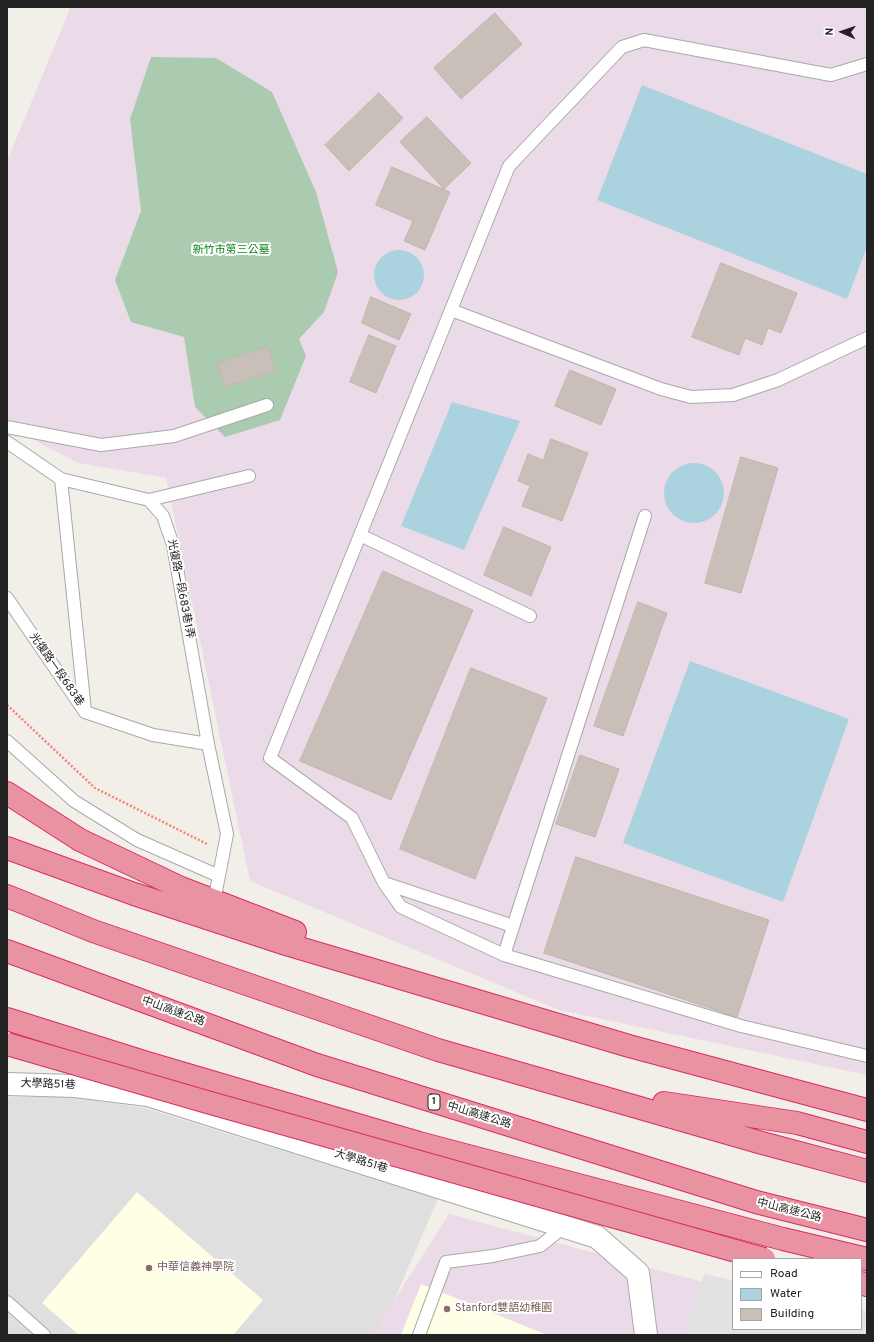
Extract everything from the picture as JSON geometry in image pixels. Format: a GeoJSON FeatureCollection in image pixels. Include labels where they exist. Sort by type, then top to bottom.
{"type":"FeatureCollection","features":[{"type":"Feature","properties":{"kind":"highway"},"geometry":{"type":"LineString","coordinates":[[7,793],[80,840],[181,888],[457,995]]}},
{"type":"Feature","properties":{"kind":"highway"},"geometry":{"type":"LineString","coordinates":[[7,848],[134,894],[286,944],[629,1046],[867,1110]]}},
{"type":"Feature","properties":{"kind":"highway"},"geometry":{"type":"LineString","coordinates":[[7,896],[94,931],[438,1050],[762,1143],[867,1171]]}},
{"type":"Feature","properties":{"kind":"highway","name":"中山高速公路"},"geometry":{"type":"LineString","coordinates":[[7,951],[317,1065],[756,1202],[867,1230]]}},
{"type":"Feature","properties":{"kind":"highway"},"geometry":{"type":"LineString","coordinates":[[7,1020],[419,1143],[783,1240],[867,1259]]}},
{"type":"Feature","properties":{"kind":"highway"},"geometry":{"type":"LineString","coordinates":[[7,1044],[760,1258]]}},
{"type":"Feature","properties":{"kind":"highway"},"geometry":{"type":"LineString","coordinates":[[576,1090],[797,1123],[867,1142]]}},
{"type":"Feature","properties":{"kind":"street","name":"大學路51巷"},"geometry":{"type":"LineString","coordinates":[[7,1084],[75,1086],[148,1095],[597,1237],[638,1273],[646,1335]]}},
{"type":"Feature","properties":{"kind":"lane"},"geometry":{"type":"LineString","coordinates":[[867,64],[831,75],[644,40],[622,47],[509,166],[270,758],[352,818],[384,883],[401,907],[504,955],[741,1026],[867,1056]]}},
{"type":"Feature","properties":{"kind":"lane"},"geometry":{"type":"LineString","coordinates":[[451,310],[661,389],[691,397],[733,395],[778,380],[867,338]]}},
{"type":"Feature","properties":{"kind":"lane"},"geometry":{"type":"LineString","coordinates":[[7,427],[101,445],[174,436],[266,405]]}},
{"type":"Feature","properties":{"kind":"lane"},"geometry":{"type":"LineString","coordinates":[[7,442],[61,480],[149,500],[249,476]]}},
{"type":"Feature","properties":{"kind":"lane"},"geometry":{"type":"LineString","coordinates":[[61,480],[85,712]]}},
{"type":"Feature","properties":{"kind":"lane","name":"光復路一段683巷1弄"},"geometry":{"type":"LineString","coordinates":[[149,500],[163,516],[173,545],[208,744]]}},
{"type":"Feature","properties":{"kind":"lane"},"geometry":{"type":"LineString","coordinates":[[504,955],[645,516]]}},
{"type":"Feature","properties":{"kind":"lane"},"geometry":{"type":"LineString","coordinates":[[360,535],[530,616]]}},
{"type":"Feature","properties":{"kind":"lane","name":"光復路一段683巷"},"geometry":{"type":"LineString","coordinates":[[7,598],[85,712],[153,735],[208,744]]}},
{"type":"Feature","properties":{"kind":"lane"},"geometry":{"type":"LineString","coordinates":[[7,741],[74,801],[137,840],[219,876]]}},
{"type":"Feature","properties":{"kind":"lane"},"geometry":{"type":"LineString","coordinates":[[208,744],[227,834],[216,891]]}},
{"type":"Feature","properties":{"kind":"lane"},"geometry":{"type":"LineString","coordinates":[[384,883],[513,926]]}},
{"type":"Feature","properties":{"kind":"lane"},"geometry":{"type":"LineString","coordinates":[[418,1335],[446,1262],[493,1256],[540,1246],[565,1226]]}},
{"type":"Feature","properties":{"kind":"lane"},"geometry":{"type":"LineString","coordinates":[[7,1302],[44,1335]]}},
{"type":"Feature","properties":{"kind":"path"},"geometry":{"type":"LineString","coordinates":[[7,705],[95,788],[224,852]]}},
{"type":"Feature","properties":{"kind":"shaded area"},"geometry":{"type":"Polygon","coordinates":[[[69,7],[867,7],[867,1075],[559,1010],[250,881],[166,478],[78,463],[7,426],[7,161],[69,11],[69,7]]]}},
{"type":"Feature","properties":{"kind":"shaded area"},"geometry":{"type":"Polygon","coordinates":[[[7,1097],[72,1097],[145,1108],[438,1199],[379,1335],[7,1335],[7,1097]]]}},
{"type":"Feature","properties":{"kind":"shaded area","name":"中華信義神學院"},"geometry":{"type":"Polygon","coordinates":[[[137,1192],[263,1300],[233,1335],[79,1335],[42,1303],[137,1192]]]}},
{"type":"Feature","properties":{"kind":"shaded area"},"geometry":{"type":"Polygon","coordinates":[[[449,1214],[732,1290],[732,1330],[862,1330],[867,1326],[867,1335],[372,1335],[449,1214]]]}},
{"type":"Feature","properties":{"kind":"shaded area"},"geometry":{"type":"Polygon","coordinates":[[[704,1274],[732,1280],[732,1330],[862,1330],[862,1310],[867,1311],[867,1335],[685,1335],[704,1274]]]}},
{"type":"Feature","properties":{"kind":"shaded area","name":"Stanford雙語幼稚園"},"geometry":{"type":"Polygon","coordinates":[[[421,1284],[547,1335],[401,1335],[421,1284]]]}},
{"type":"Feature","properties":{"kind":"green space","name":"新竹市第三公墓"},"geometry":{"type":"Polygon","coordinates":[[[151,57],[216,58],[272,92],[316,192],[338,272],[324,312],[299,339],[306,356],[280,420],[225,437],[195,407],[184,337],[131,322],[115,280],[141,211],[130,119],[151,57]]]}},
{"type":"Feature","properties":{"kind":"water"},"geometry":{"type":"Polygon","coordinates":[[[642,85],[867,174],[867,247],[847,299],[597,200],[642,85]]]}},
{"type":"Feature","properties":{"kind":"water"},"geometry":{"type":"Polygon","coordinates":[[[399,250],[408,252],[419,261],[424,275],[422,284],[413,295],[399,300],[390,298],[379,289],[374,275],[376,266],[385,255],[399,250]]]}},
{"type":"Feature","properties":{"kind":"water"},"geometry":{"type":"Polygon","coordinates":[[[452,402],[520,421],[464,550],[401,526],[452,402]]]}},
{"type":"Feature","properties":{"kind":"water"},"geometry":{"type":"Polygon","coordinates":[[[688,463],[700,463],[716,471],[722,481],[724,493],[722,505],[716,515],[700,523],[688,523],[672,515],[664,499],[664,487],[672,471],[688,463]]]}},
{"type":"Feature","properties":{"kind":"water"},"geometry":{"type":"Polygon","coordinates":[[[690,661],[849,719],[783,902],[623,843],[690,661]]]}},
{"type":"Feature","properties":{"kind":"building"},"geometry":{"type":"Polygon","coordinates":[[[495,13],[522,44],[461,99],[434,68],[495,13]]]}},
{"type":"Feature","properties":{"kind":"building"},"geometry":{"type":"Polygon","coordinates":[[[379,93],[403,118],[349,171],[325,145],[379,93]]]}},
{"type":"Feature","properties":{"kind":"building"},"geometry":{"type":"Polygon","coordinates":[[[427,117],[471,163],[444,189],[400,142],[427,117]]]}},
{"type":"Feature","properties":{"kind":"building"},"geometry":{"type":"Polygon","coordinates":[[[392,167],[450,192],[425,250],[404,241],[413,221],[376,205],[392,167]]]}},
{"type":"Feature","properties":{"kind":"building"},"geometry":{"type":"Polygon","coordinates":[[[721,263],[797,293],[781,333],[768,328],[762,345],[745,338],[739,355],[692,337],[721,263]]]}},
{"type":"Feature","properties":{"kind":"building"},"geometry":{"type":"Polygon","coordinates":[[[371,297],[411,314],[399,340],[362,323],[371,297]]]}},
{"type":"Feature","properties":{"kind":"building"},"geometry":{"type":"Polygon","coordinates":[[[369,335],[396,346],[376,393],[350,382],[369,335]]]}},
{"type":"Feature","properties":{"kind":"building"},"geometry":{"type":"Polygon","coordinates":[[[268,347],[275,371],[224,387],[217,363],[268,347]]]}},
{"type":"Feature","properties":{"kind":"building"},"geometry":{"type":"Polygon","coordinates":[[[570,370],[616,389],[601,425],[555,406],[570,370]]]}},
{"type":"Feature","properties":{"kind":"building"},"geometry":{"type":"Polygon","coordinates":[[[551,439],[588,453],[562,521],[522,506],[530,486],[518,481],[528,454],[543,460],[551,439]]]}},
{"type":"Feature","properties":{"kind":"building"},"geometry":{"type":"Polygon","coordinates":[[[741,457],[778,468],[741,593],[705,583],[741,457]]]}},
{"type":"Feature","properties":{"kind":"building"},"geometry":{"type":"Polygon","coordinates":[[[504,527],[551,547],[531,596],[484,575],[504,527]]]}},
{"type":"Feature","properties":{"kind":"building"},"geometry":{"type":"Polygon","coordinates":[[[383,571],[473,610],[391,800],[300,761],[383,571]]]}},
{"type":"Feature","properties":{"kind":"building"},"geometry":{"type":"Polygon","coordinates":[[[638,602],[667,613],[623,736],[594,726],[638,602]]]}},
{"type":"Feature","properties":{"kind":"building"},"geometry":{"type":"Polygon","coordinates":[[[471,668],[547,698],[475,879],[400,849],[471,668]]]}},
{"type":"Feature","properties":{"kind":"building"},"geometry":{"type":"Polygon","coordinates":[[[580,755],[619,769],[595,837],[556,824],[580,755]]]}},
{"type":"Feature","properties":{"kind":"building"},"geometry":{"type":"Polygon","coordinates":[[[576,857],[769,920],[737,1017],[544,953],[576,857]]]}},
{"type":"Feature","properties":{"kind":"place","name":"中華信義神學院"},"geometry":{"type":"Point","coordinates":[149,1268]}},
{"type":"Feature","properties":{"kind":"place","name":"Stanford雙語幼稚園"},"geometry":{"type":"Point","coordinates":[447,1309]}}]}
